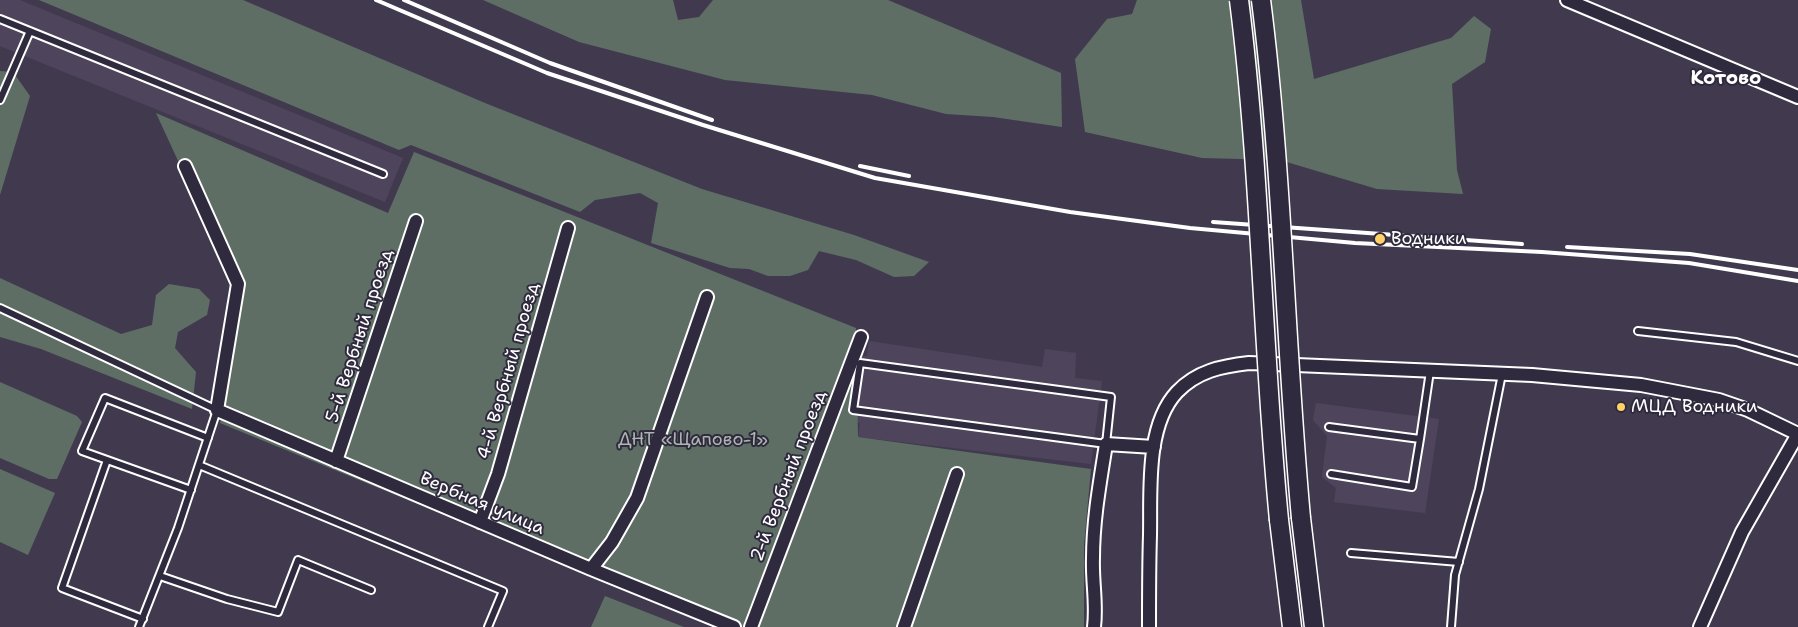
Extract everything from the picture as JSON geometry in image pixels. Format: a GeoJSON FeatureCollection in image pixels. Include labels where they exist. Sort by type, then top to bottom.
{"type":"FeatureCollection","features":[{"type":"Feature","properties":{"kind":"main road"},"geometry":{"type":"LineString","coordinates":[[1239,0],[1256,175],[1272,452],[1278,520],[1292,627]]}},
{"type":"Feature","properties":{"kind":"main road"},"geometry":{"type":"LineString","coordinates":[[1261,0],[1278,173],[1294,441],[1314,627]]}},
{"type":"Feature","properties":{"kind":"street"},"geometry":{"type":"LineString","coordinates":[[1567,0],[1798,97]]}},
{"type":"Feature","properties":{"kind":"street"},"geometry":{"type":"LineString","coordinates":[[185,166],[238,284],[217,410]]}},
{"type":"Feature","properties":{"kind":"street","name":"5-й Вербный проезд"},"geometry":{"type":"LineString","coordinates":[[336,461],[416,221]]}},
{"type":"Feature","properties":{"kind":"street","name":"4-й Вербный проезд"},"geometry":{"type":"LineString","coordinates":[[480,522],[498,474],[568,228]]}},
{"type":"Feature","properties":{"kind":"street"},"geometry":{"type":"LineString","coordinates":[[590,569],[612,542],[637,498],[707,297]]}},
{"type":"Feature","properties":{"kind":"street","name":"2-й Вербный проезд"},"geometry":{"type":"LineString","coordinates":[[751,627],[861,337]]}},
{"type":"Feature","properties":{"kind":"street"},"geometry":{"type":"LineString","coordinates":[[1149,627],[1151,491],[1154,447],[1165,412],[1176,394],[1190,380],[1208,371],[1250,363],[1502,374],[1641,385],[1718,400],[1748,410],[1798,434],[1742,532],[1700,627]]}},
{"type":"Feature","properties":{"kind":"street","name":"Вербная улица"},"geometry":{"type":"LineString","coordinates":[[217,410],[590,569],[734,627]]}},
{"type":"Feature","properties":{"kind":"street"},"geometry":{"type":"LineString","coordinates":[[1094,627],[1096,612],[1093,560],[1094,519],[1106,444],[1154,447]]}},
{"type":"Feature","properties":{"kind":"street"},"geometry":{"type":"LineString","coordinates":[[904,627],[957,474]]}},
{"type":"Feature","properties":{"kind":"lane"},"geometry":{"type":"LineString","coordinates":[[0,19],[383,174]]}},
{"type":"Feature","properties":{"kind":"lane"},"geometry":{"type":"LineString","coordinates":[[0,100],[30,31]]}},
{"type":"Feature","properties":{"kind":"lane"},"geometry":{"type":"LineString","coordinates":[[0,308],[217,410],[191,490],[140,627]]}},
{"type":"Feature","properties":{"kind":"lane"},"geometry":{"type":"LineString","coordinates":[[1638,331],[1736,342],[1798,361]]}},
{"type":"Feature","properties":{"kind":"lane"},"geometry":{"type":"LineString","coordinates":[[860,363],[1112,397],[1106,444],[853,410],[860,363]]}},
{"type":"Feature","properties":{"kind":"lane"},"geometry":{"type":"LineString","coordinates":[[1331,474],[1412,486],[1430,371]]}},
{"type":"Feature","properties":{"kind":"lane"},"geometry":{"type":"LineString","coordinates":[[1451,627],[1455,575],[1479,489],[1502,374]]}},
{"type":"Feature","properties":{"kind":"lane"},"geometry":{"type":"LineString","coordinates":[[191,490],[82,451],[105,398],[208,438]]}},
{"type":"Feature","properties":{"kind":"lane"},"geometry":{"type":"LineString","coordinates":[[1329,427],[1420,439]]}},
{"type":"Feature","properties":{"kind":"lane"},"geometry":{"type":"LineString","coordinates":[[108,460],[62,588],[143,619]]}},
{"type":"Feature","properties":{"kind":"lane"},"geometry":{"type":"LineString","coordinates":[[199,465],[503,591],[488,627]]}},
{"type":"Feature","properties":{"kind":"lane"},"geometry":{"type":"LineString","coordinates":[[1351,553],[1459,562]]}},
{"type":"Feature","properties":{"kind":"lane"},"geometry":{"type":"LineString","coordinates":[[160,576],[227,599],[278,612],[298,560],[371,590]]}},
{"type":"Feature","properties":{"kind":"shaded area"},"geometry":{"type":"Polygon","coordinates":[[[0,0],[20,0],[403,158],[385,202],[0,46],[0,0]]]}},
{"type":"Feature","properties":{"kind":"shaded area"},"geometry":{"type":"Polygon","coordinates":[[[869,341],[1042,367],[1045,349],[1076,353],[1075,378],[1102,381],[1091,464],[858,437],[860,423],[847,420],[857,355],[867,356],[869,341]]]}},
{"type":"Feature","properties":{"kind":"shaded area"},"geometry":{"type":"Polygon","coordinates":[[[1316,403],[1439,419],[1425,513],[1334,502],[1336,488],[1322,477],[1327,436],[1313,420],[1316,403]]]}},
{"type":"Feature","properties":{"kind":"green space"},"geometry":{"type":"Polygon","coordinates":[[[39,0],[243,0],[485,103],[702,189],[854,235],[929,262],[914,276],[894,277],[856,260],[819,251],[808,270],[790,276],[768,276],[749,269],[730,268],[651,243],[658,203],[640,193],[595,200],[580,212],[411,145],[399,150],[39,0]]]}},
{"type":"Feature","properties":{"kind":"green space"},"geometry":{"type":"Polygon","coordinates":[[[483,0],[673,0],[678,20],[699,17],[713,0],[888,0],[1061,73],[1062,127],[993,117],[946,114],[872,95],[725,80],[579,42],[483,0]]]}},
{"type":"Feature","properties":{"kind":"green space"},"geometry":{"type":"Polygon","coordinates":[[[1137,0],[1301,0],[1314,79],[1451,38],[1474,16],[1491,29],[1485,62],[1452,84],[1457,170],[1463,194],[1377,189],[1280,160],[1202,158],[1085,132],[1075,59],[1107,19],[1132,14],[1137,0]]]}},
{"type":"Feature","properties":{"kind":"green space"},"geometry":{"type":"Polygon","coordinates":[[[0,71],[13,72],[30,96],[0,195],[0,71]]]}},
{"type":"Feature","properties":{"kind":"green space","name":"ДНТ «Щапово-1»"},"geometry":{"type":"Polygon","coordinates":[[[156,113],[388,213],[414,152],[856,328],[858,437],[1091,469],[1084,545],[1084,627],[718,627],[220,423],[224,405],[214,400],[233,280],[156,113]]]}},
{"type":"Feature","properties":{"kind":"green space"},"geometry":{"type":"Polygon","coordinates":[[[0,278],[121,334],[152,325],[156,295],[169,284],[199,289],[210,300],[207,315],[178,332],[175,348],[196,372],[192,409],[41,349],[0,337],[0,278]]]}},
{"type":"Feature","properties":{"kind":"green space"},"geometry":{"type":"Polygon","coordinates":[[[0,382],[77,416],[82,422],[57,479],[49,479],[0,458],[0,382]]]}},
{"type":"Feature","properties":{"kind":"green space"},"geometry":{"type":"Polygon","coordinates":[[[0,469],[55,493],[28,555],[0,542],[0,469]]]}},
{"type":"Feature","properties":{"kind":"green space"},"geometry":{"type":"Polygon","coordinates":[[[605,596],[684,627],[591,627],[605,596]]]}},
{"type":"Feature","properties":{"kind":"railway"},"geometry":{"type":"LineString","coordinates":[[376,0],[547,73],[703,125],[875,178],[1070,212],[1190,228],[1355,243],[1542,252],[1689,263],[1798,281]]}},
{"type":"Feature","properties":{"kind":"railway"},"geometry":{"type":"LineString","coordinates":[[404,0],[550,63],[712,120]]}},
{"type":"Feature","properties":{"kind":"railway"},"geometry":{"type":"LineString","coordinates":[[860,166],[909,176]]}},
{"type":"Feature","properties":{"kind":"railway"},"geometry":{"type":"LineString","coordinates":[[1213,222],[1522,244]]}},
{"type":"Feature","properties":{"kind":"railway"},"geometry":{"type":"LineString","coordinates":[[1567,247],[1690,254],[1798,270]]}},
{"type":"Feature","properties":{"kind":"place","name":"Водники"},"geometry":{"type":"Point","coordinates":[1380,239]}},
{"type":"Feature","properties":{"kind":"place","name":"МЦД Водники"},"geometry":{"type":"Point","coordinates":[1621,407]}},
{"type":"Feature","properties":{"kind":"district","name":"Котово"},"geometry":{"type":"Point","coordinates":[1726,79]}}]}
